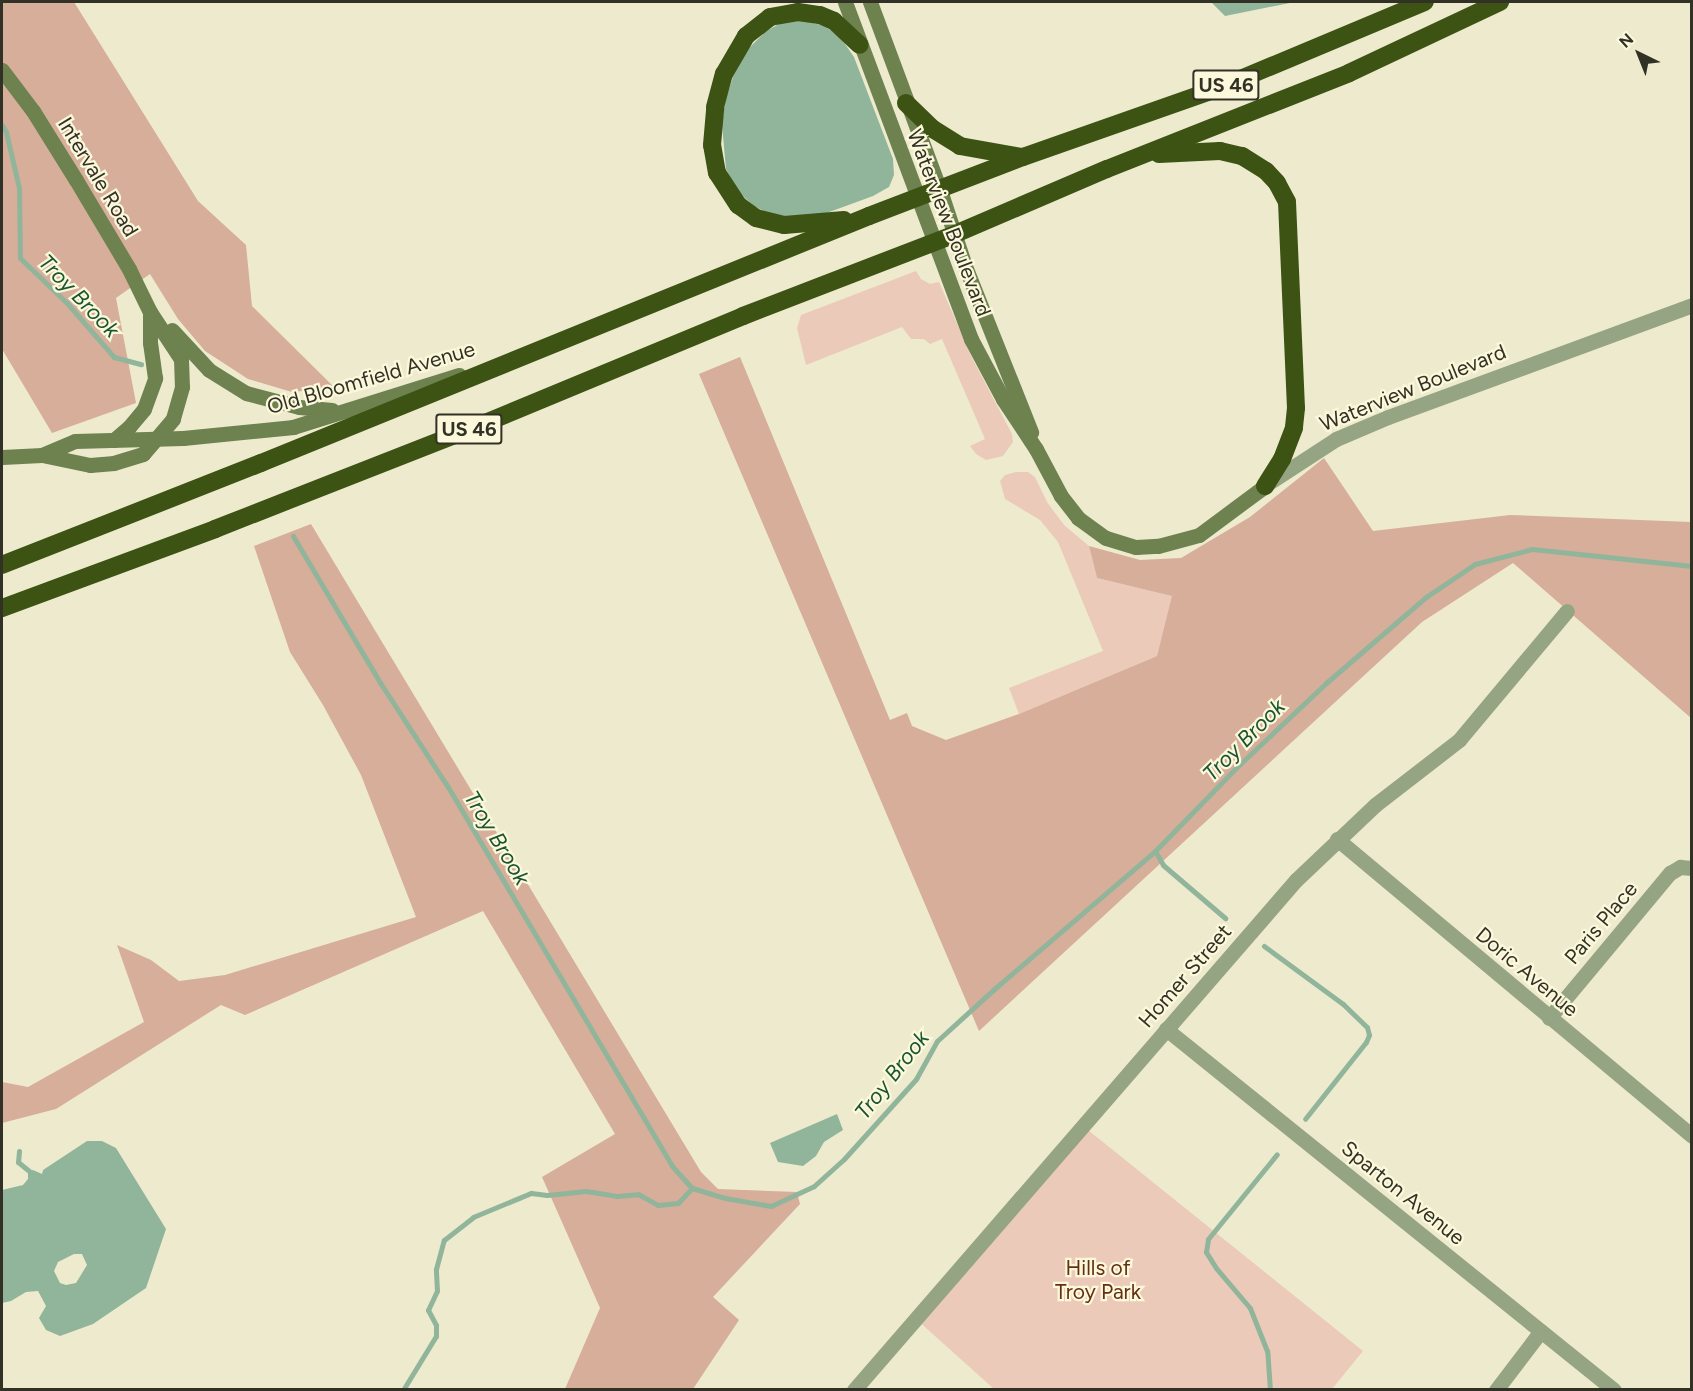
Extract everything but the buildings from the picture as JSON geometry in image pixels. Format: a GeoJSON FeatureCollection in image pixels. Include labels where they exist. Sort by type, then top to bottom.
{"type":"FeatureCollection","features":[{"type":"Feature","properties":{"kind":"highway","name":"US 46"},"geometry":{"type":"LineString","coordinates":[[2,565],[523,358],[869,216],[1023,157],[1219,88],[1425,2]]}},
{"type":"Feature","properties":{"kind":"highway","name":"US 46"},"geometry":{"type":"LineString","coordinates":[[2,608],[206,533],[474,427],[743,316],[956,234],[1349,73],[1500,2]]}},
{"type":"Feature","properties":{"kind":"highway"},"geometry":{"type":"LineString","coordinates":[[860,45],[834,21],[820,15],[798,12],[770,17],[746,36],[724,74],[715,108],[712,145],[717,173],[729,194],[738,205],[756,218],[784,225],[869,216]]}},
{"type":"Feature","properties":{"kind":"highway"},"geometry":{"type":"LineString","coordinates":[[906,103],[933,129],[960,146],[1023,157]]}},
{"type":"Feature","properties":{"kind":"highway"},"geometry":{"type":"LineString","coordinates":[[1146,155],[1220,151],[1242,156],[1266,171],[1277,183],[1287,202],[1296,408],[1294,428],[1282,459],[1265,486]]}},
{"type":"Feature","properties":{"kind":"street","name":"Waterview Boulevard"},"geometry":{"type":"LineString","coordinates":[[845,2],[970,339],[1003,399],[1036,449],[1061,496],[1078,518],[1106,538],[1136,547],[1178,543],[1199,535],[1311,454],[1357,430],[1510,370],[1692,305]]}},
{"type":"Feature","properties":{"kind":"street","name":"Waterview Boulevard"},"geometry":{"type":"LineString","coordinates":[[870,2],[956,234],[965,266],[1028,420],[1036,449]]}},
{"type":"Feature","properties":{"kind":"street","name":"Intervale Road"},"geometry":{"type":"LineString","coordinates":[[2,70],[33,111],[140,290],[150,312],[181,359],[182,387],[173,419],[159,437]]}},
{"type":"Feature","properties":{"kind":"street"},"geometry":{"type":"LineString","coordinates":[[140,290],[188,350],[226,382],[273,402],[299,407],[347,409]]}},
{"type":"Feature","properties":{"kind":"street","name":"Intervale Road"},"geometry":{"type":"LineString","coordinates":[[114,440],[144,409],[155,378],[150,344],[150,312]]}},
{"type":"Feature","properties":{"kind":"street","name":"Old Bloomfield Avenue"},"geometry":{"type":"LineString","coordinates":[[42,455],[75,441],[247,433],[293,427],[523,358]]}},
{"type":"Feature","properties":{"kind":"street","name":"Old Bloomfield Avenue"},"geometry":{"type":"LineString","coordinates":[[2,457],[42,455],[90,465],[114,463],[143,454],[159,437]]}},
{"type":"Feature","properties":{"kind":"street","name":"Homer Street"},"geometry":{"type":"LineString","coordinates":[[854,1389],[1296,880],[1375,805],[1459,740],[1567,611]]}},
{"type":"Feature","properties":{"kind":"street","name":"Doric Avenue"},"geometry":{"type":"LineString","coordinates":[[1337,839],[1692,1136]]}},
{"type":"Feature","properties":{"kind":"street","name":"Paris Place"},"geometry":{"type":"LineString","coordinates":[[1550,1018],[1670,873],[1680,867],[1692,868]]}},
{"type":"Feature","properties":{"kind":"street","name":"Sparton Avenue"},"geometry":{"type":"LineString","coordinates":[[1166,1029],[1614,1389]]}},
{"type":"Feature","properties":{"kind":"street"},"geometry":{"type":"LineString","coordinates":[[1496,1389],[1541,1331]]}},
{"type":"Feature","properties":{"kind":"green space"},"geometry":{"type":"Polygon","coordinates":[[[916,271],[921,279],[930,284],[939,282],[971,356],[1012,434],[1013,442],[1003,456],[986,460],[976,454],[970,446],[985,439],[942,339],[930,344],[924,339],[911,339],[902,327],[806,365],[797,328],[801,315],[916,271]]]}},
{"type":"Feature","properties":{"kind":"green space"},"geometry":{"type":"Polygon","coordinates":[[[1028,472],[1035,477],[1047,502],[1064,525],[1089,546],[1097,578],[1173,596],[1157,656],[1019,714],[1009,688],[1103,651],[1058,542],[1040,520],[1005,499],[1000,481],[1005,475],[1028,472]]]}},
{"type":"Feature","properties":{"kind":"green space","name":"Hills of Troy Park"},"geometry":{"type":"Polygon","coordinates":[[[1083,1126],[1363,1351],[1332,1389],[994,1389],[916,1319],[1083,1126]]]}},
{"type":"Feature","properties":{"kind":"shaded area"},"geometry":{"type":"Polygon","coordinates":[[[2,2],[74,2],[198,201],[246,245],[252,306],[335,388],[292,392],[248,379],[205,351],[178,319],[150,274],[116,298],[136,403],[52,433],[2,349],[2,2]]]}},
{"type":"Feature","properties":{"kind":"shaded area"},"geometry":{"type":"Polygon","coordinates":[[[1211,2],[1295,2],[1225,16],[1211,2]]]}},
{"type":"Feature","properties":{"kind":"shaded area"},"geometry":{"type":"Polygon","coordinates":[[[784,21],[806,21],[825,26],[841,38],[854,57],[893,159],[894,175],[889,187],[873,196],[813,218],[771,215],[754,206],[737,191],[726,169],[722,125],[725,101],[734,74],[748,49],[765,32],[784,21]]]}},
{"type":"Feature","properties":{"kind":"shaded area"},"geometry":{"type":"Polygon","coordinates":[[[740,357],[890,720],[907,713],[912,726],[946,740],[1019,714],[1157,656],[1172,596],[1097,578],[1089,546],[1140,560],[1181,558],[1250,517],[1324,458],[1373,531],[1510,515],[1691,522],[1691,718],[1513,563],[1422,622],[979,1031],[699,374],[740,357]]]}},
{"type":"Feature","properties":{"kind":"shaded area"},"geometry":{"type":"Polygon","coordinates":[[[311,524],[701,1172],[718,1189],[797,1192],[800,1204],[713,1297],[739,1320],[693,1389],[565,1389],[600,1308],[542,1177],[615,1134],[483,911],[245,1015],[221,1005],[56,1109],[2,1123],[2,1082],[28,1087],[144,1022],[117,945],[151,960],[179,981],[225,975],[416,917],[361,775],[323,705],[290,652],[254,546],[311,524]]]}},
{"type":"Feature","properties":{"kind":"shaded area"},"geometry":{"type":"Polygon","coordinates":[[[837,1114],[843,1130],[824,1142],[816,1156],[803,1166],[778,1162],[770,1143],[837,1114]]]}},
{"type":"Feature","properties":{"kind":"shaded area"},"geometry":{"type":"Polygon","coordinates":[[[87,1141],[102,1141],[116,1148],[166,1229],[146,1288],[93,1324],[60,1336],[46,1330],[39,1318],[46,1306],[38,1291],[26,1292],[11,1301],[2,1303],[2,1190],[23,1185],[28,1179],[28,1173],[33,1170],[42,1174],[43,1170],[87,1141]],[[74,1254],[58,1262],[54,1271],[60,1283],[66,1285],[76,1283],[87,1265],[82,1254],[74,1254]]]}},
{"type":"Feature","properties":{"kind":"waterway","name":"Troy Brook"},"geometry":{"type":"LineString","coordinates":[[2,125],[6,132],[19,188],[20,258],[67,303],[114,357],[141,364]]}},
{"type":"Feature","properties":{"kind":"waterway","name":"Troy Brook"},"geometry":{"type":"LineString","coordinates":[[293,536],[381,684],[448,787],[672,1166],[692,1188],[725,1198],[771,1206],[814,1186],[844,1159],[916,1079],[937,1041],[1155,851],[1239,765],[1326,683],[1426,597],[1475,564],[1532,549],[1692,566]]}},
{"type":"Feature","properties":{"kind":"waterway"},"geometry":{"type":"LineString","coordinates":[[1155,851],[1163,865],[1225,918]]}},
{"type":"Feature","properties":{"kind":"waterway"},"geometry":{"type":"LineString","coordinates":[[1264,946],[1343,1004],[1367,1027],[1369,1035],[1366,1042],[1305,1119]]}},
{"type":"Feature","properties":{"kind":"waterway"},"geometry":{"type":"LineString","coordinates":[[19,1151],[18,1162],[34,1175]]}},
{"type":"Feature","properties":{"kind":"waterway"},"geometry":{"type":"LineString","coordinates":[[1270,1390],[1267,1351],[1250,1308],[1216,1268],[1206,1252],[1208,1239],[1277,1154]]}},
{"type":"Feature","properties":{"kind":"waterway"},"geometry":{"type":"LineString","coordinates":[[403,1390],[436,1336],[436,1325],[428,1310],[437,1291],[436,1269],[444,1240],[473,1217],[531,1193],[547,1195],[586,1191],[617,1196],[638,1194],[658,1205],[678,1203],[692,1188]]}}]}
